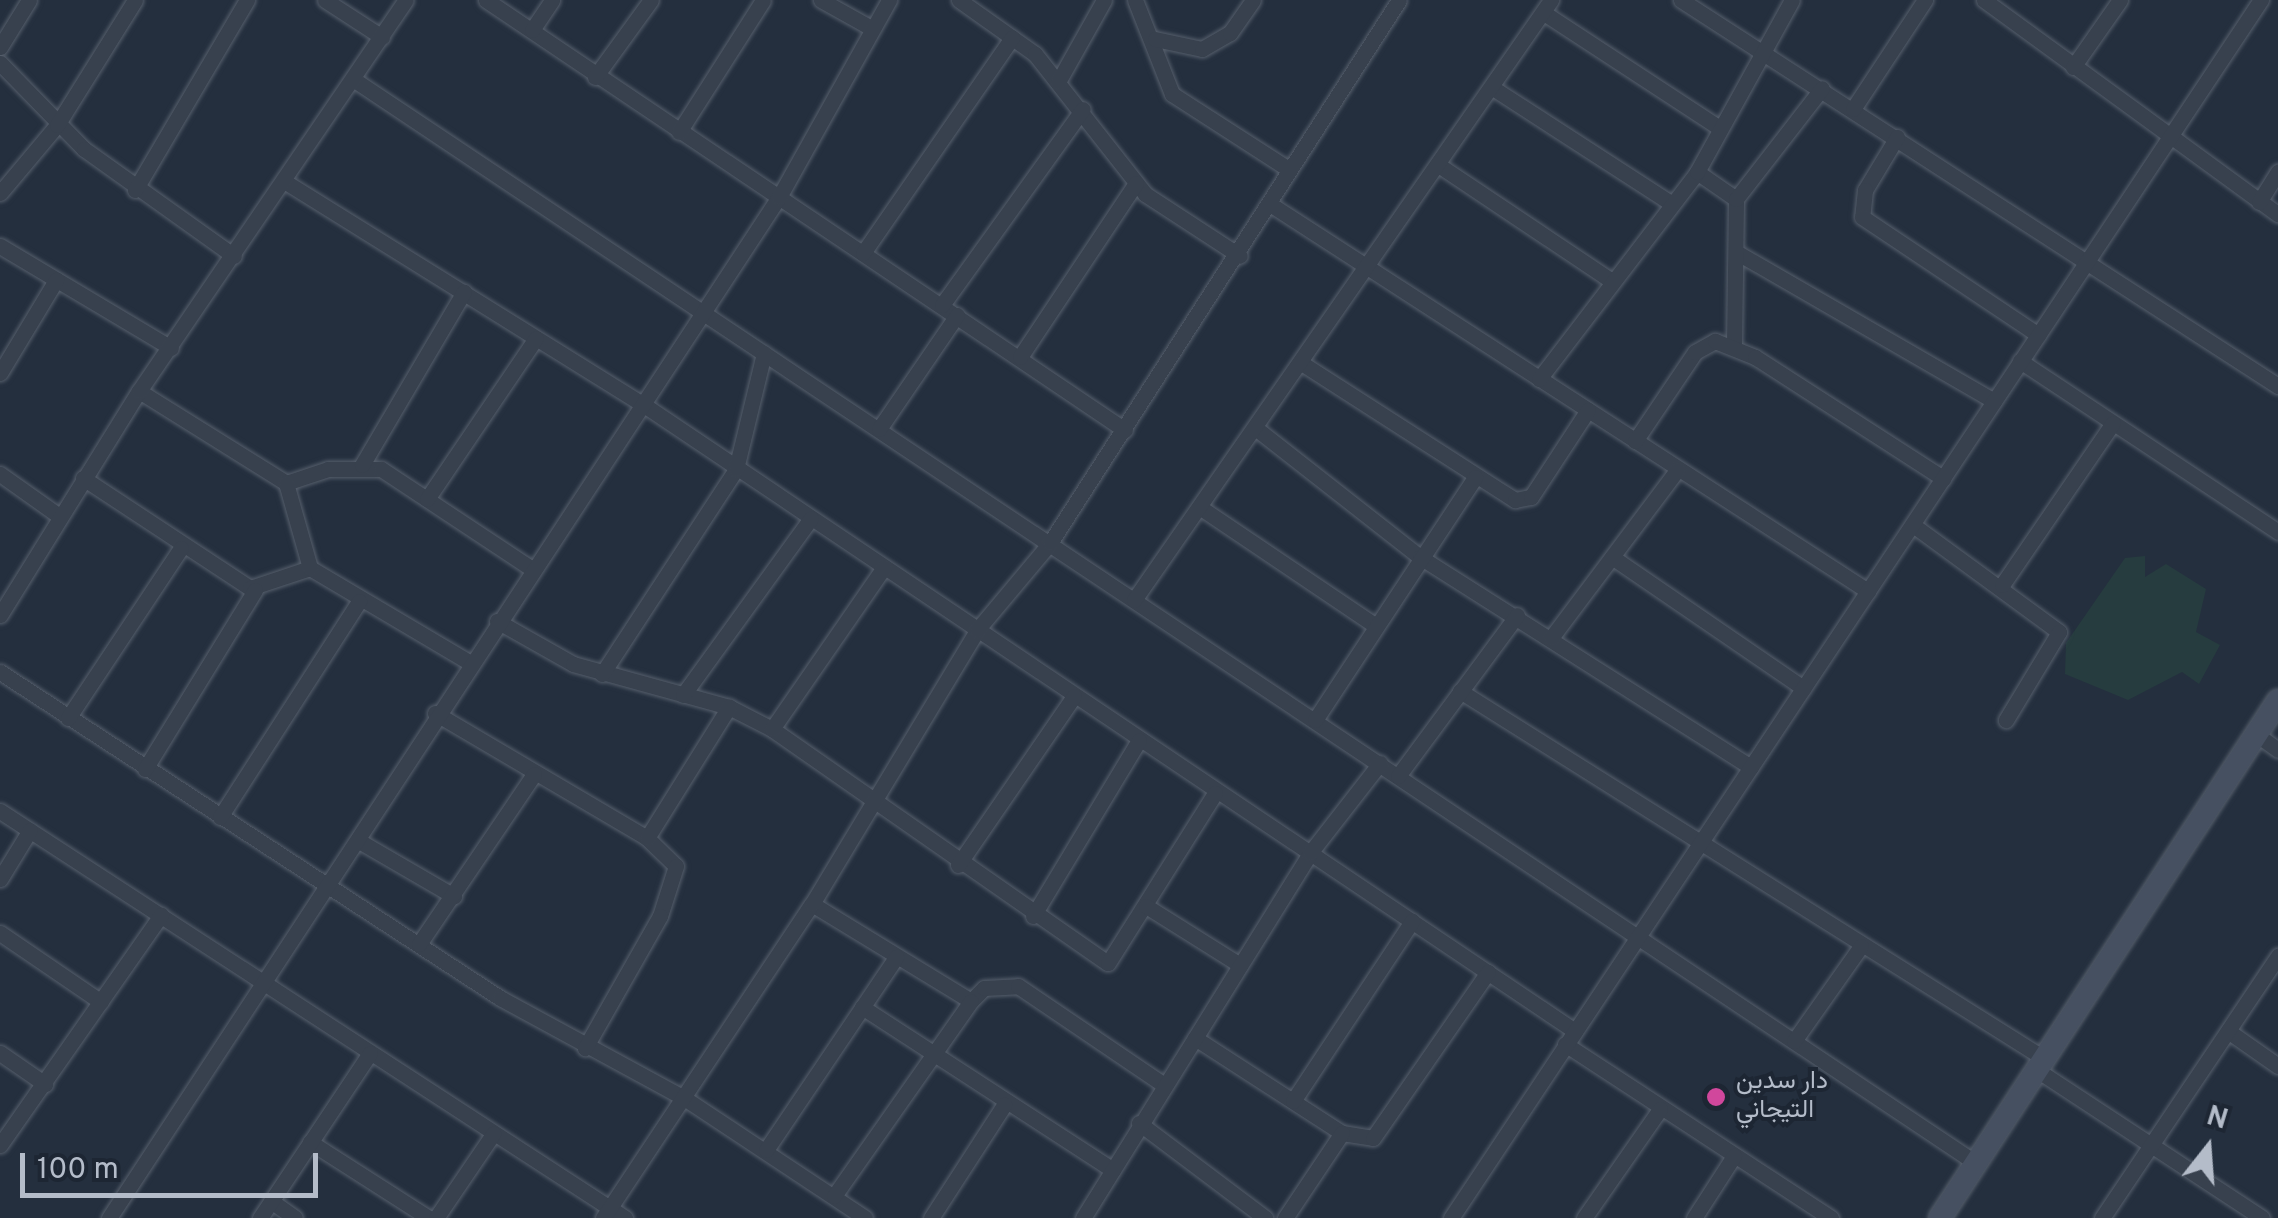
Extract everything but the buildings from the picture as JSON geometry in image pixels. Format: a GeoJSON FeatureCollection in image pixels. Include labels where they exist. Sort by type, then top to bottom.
{"type":"FeatureCollection","features":[{"type":"Feature","properties":{"kind":"main road"},"geometry":{"type":"LineString","coordinates":[[1940,1218],[2278,702]]}},
{"type":"Feature","properties":{"kind":"street"},"geometry":{"type":"LineString","coordinates":[[0,48],[29,0]]}},
{"type":"Feature","properties":{"kind":"street"},"geometry":{"type":"LineString","coordinates":[[0,193],[57,125],[135,0]]}},
{"type":"Feature","properties":{"kind":"street"},"geometry":{"type":"LineString","coordinates":[[135,190],[248,0]]}},
{"type":"Feature","properties":{"kind":"street"},"geometry":{"type":"LineString","coordinates":[[325,0],[382,37]]}},
{"type":"Feature","properties":{"kind":"street"},"geometry":{"type":"LineString","coordinates":[[0,615],[139,391],[406,0]]}},
{"type":"Feature","properties":{"kind":"street"},"geometry":{"type":"LineString","coordinates":[[486,0],[595,77],[1125,430]]}},
{"type":"Feature","properties":{"kind":"street"},"geometry":{"type":"LineString","coordinates":[[532,30],[552,0]]}},
{"type":"Feature","properties":{"kind":"street"},"geometry":{"type":"LineString","coordinates":[[595,77],[650,0]]}},
{"type":"Feature","properties":{"kind":"street"},"geometry":{"type":"LineString","coordinates":[[678,132],[763,0]]}},
{"type":"Feature","properties":{"kind":"street"},"geometry":{"type":"LineString","coordinates":[[821,0],[871,28]]}},
{"type":"Feature","properties":{"kind":"street"},"geometry":{"type":"LineString","coordinates":[[109,1218],[268,985],[360,841],[435,713],[779,197],[890,0]]}},
{"type":"Feature","properties":{"kind":"street"},"geometry":{"type":"LineString","coordinates":[[960,0],[1012,38],[1058,82],[1136,183],[1240,256]]}},
{"type":"Feature","properties":{"kind":"street"},"geometry":{"type":"LineString","coordinates":[[1058,82],[1104,0]]}},
{"type":"Feature","properties":{"kind":"street"},"geometry":{"type":"LineString","coordinates":[[1154,39],[1202,49],[1230,34],[1253,0]]}},
{"type":"Feature","properties":{"kind":"street"},"geometry":{"type":"LineString","coordinates":[[607,1213],[812,904],[977,630],[1050,543],[1273,206],[1290,170],[1399,0]]}},
{"type":"Feature","properties":{"kind":"street"},"geometry":{"type":"LineString","coordinates":[[1681,0],[1763,49],[2278,386]]}},
{"type":"Feature","properties":{"kind":"street"},"geometry":{"type":"LineString","coordinates":[[1539,379],[1609,279],[1697,172],[1717,126],[1792,0]]}},
{"type":"Feature","properties":{"kind":"street"},"geometry":{"type":"LineString","coordinates":[[1853,109],[1926,0]]}},
{"type":"Feature","properties":{"kind":"street"},"geometry":{"type":"LineString","coordinates":[[1984,0],[2169,140],[2278,214]]}},
{"type":"Feature","properties":{"kind":"street"},"geometry":{"type":"LineString","coordinates":[[2073,67],[2119,0]]}},
{"type":"Feature","properties":{"kind":"street"},"geometry":{"type":"LineString","coordinates":[[1457,1216],[1570,1037],[2261,0]]}},
{"type":"Feature","properties":{"kind":"street"},"geometry":{"type":"LineString","coordinates":[[1138,1],[1172,94],[1290,170]]}},
{"type":"Feature","properties":{"kind":"street"},"geometry":{"type":"LineString","coordinates":[[1134,600],[1443,168],[1548,7],[1717,126]]}},
{"type":"Feature","properties":{"kind":"street"},"geometry":{"type":"LineString","coordinates":[[864,253],[1012,38]]}},
{"type":"Feature","properties":{"kind":"street"},"geometry":{"type":"LineString","coordinates":[[0,63],[57,125],[135,190],[234,256]]}},
{"type":"Feature","properties":{"kind":"street"},"geometry":{"type":"LineString","coordinates":[[353,78],[1380,763],[1635,940],[1794,1040],[1976,1163]]}},
{"type":"Feature","properties":{"kind":"street"},"geometry":{"type":"LineString","coordinates":[[1734,346],[1736,199],[1822,88]]}},
{"type":"Feature","properties":{"kind":"street"},"geometry":{"type":"LineString","coordinates":[[1496,90],[1671,203]]}},
{"type":"Feature","properties":{"kind":"street"},"geometry":{"type":"LineString","coordinates":[[942,305],[1083,110]]}},
{"type":"Feature","properties":{"kind":"street"},"geometry":{"type":"LineString","coordinates":[[1897,137],[1866,190],[1862,216],[2038,335]]}},
{"type":"Feature","properties":{"kind":"street"},"geometry":{"type":"LineString","coordinates":[[1443,168],[1609,279]]}},
{"type":"Feature","properties":{"kind":"street"},"geometry":{"type":"LineString","coordinates":[[1697,172],[1736,199]]}},
{"type":"Feature","properties":{"kind":"street"},"geometry":{"type":"LineString","coordinates":[[2260,202],[2278,172]]}},
{"type":"Feature","properties":{"kind":"street"},"geometry":{"type":"LineString","coordinates":[[284,182],[644,404],[1215,792],[1488,972],[1660,1109],[1734,1156],[1811,1213],[1831,1218]]}},
{"type":"Feature","properties":{"kind":"street"},"geometry":{"type":"LineString","coordinates":[[1020,358],[1136,183]]}},
{"type":"Feature","properties":{"kind":"street"},"geometry":{"type":"LineString","coordinates":[[1273,206],[1868,591]]}},
{"type":"Feature","properties":{"kind":"street"},"geometry":{"type":"LineString","coordinates":[[0,246],[171,348]]}},
{"type":"Feature","properties":{"kind":"street"},"geometry":{"type":"LineString","coordinates":[[1736,252],[1994,400]]}},
{"type":"Feature","properties":{"kind":"street"},"geometry":{"type":"LineString","coordinates":[[0,373],[56,280]]}},
{"type":"Feature","properties":{"kind":"street"},"geometry":{"type":"LineString","coordinates":[[362,464],[464,292]]}},
{"type":"Feature","properties":{"kind":"street"},"geometry":{"type":"LineString","coordinates":[[878,429],[957,315]]}},
{"type":"Feature","properties":{"kind":"street"},"geometry":{"type":"LineString","coordinates":[[427,500],[536,338]]}},
{"type":"Feature","properties":{"kind":"street"},"geometry":{"type":"LineString","coordinates":[[1635,441],[1695,352],[1715,341],[1734,346],[1943,478]]}},
{"type":"Feature","properties":{"kind":"street"},"geometry":{"type":"LineString","coordinates":[[602,674],[736,468],[764,353]]}},
{"type":"Feature","properties":{"kind":"street"},"geometry":{"type":"LineString","coordinates":[[2020,361],[2278,532]]}},
{"type":"Feature","properties":{"kind":"street"},"geometry":{"type":"LineString","coordinates":[[1303,364],[1505,497],[1531,497],[1588,410]]}},
{"type":"Feature","properties":{"kind":"street"},"geometry":{"type":"LineString","coordinates":[[139,391],[286,483],[310,568],[359,601],[469,662]]}},
{"type":"Feature","properties":{"kind":"street"},"geometry":{"type":"LineString","coordinates":[[2002,585],[2113,423]]}},
{"type":"Feature","properties":{"kind":"street"},"geometry":{"type":"LineString","coordinates":[[1258,430],[1420,557],[1517,614],[1751,766]]}},
{"type":"Feature","properties":{"kind":"street"},"geometry":{"type":"LineString","coordinates":[[286,483],[362,464],[427,500],[532,569]]}},
{"type":"Feature","properties":{"kind":"street"},"geometry":{"type":"LineString","coordinates":[[1552,638],[1678,468]]}},
{"type":"Feature","properties":{"kind":"street"},"geometry":{"type":"LineString","coordinates":[[0,474],[58,516]]}},
{"type":"Feature","properties":{"kind":"street"},"geometry":{"type":"LineString","coordinates":[[1315,720],[1373,624],[1475,477]]}},
{"type":"Feature","properties":{"kind":"street"},"geometry":{"type":"LineString","coordinates":[[83,478],[181,548],[256,590]]}},
{"type":"Feature","properties":{"kind":"street"},"geometry":{"type":"LineString","coordinates":[[1201,508],[1373,624]]}},
{"type":"Feature","properties":{"kind":"street"},"geometry":{"type":"LineString","coordinates":[[683,695],[811,518]]}},
{"type":"Feature","properties":{"kind":"street"},"geometry":{"type":"LineString","coordinates":[[1914,524],[2002,585],[2059,632],[2006,720]]}},
{"type":"Feature","properties":{"kind":"street"},"geometry":{"type":"LineString","coordinates":[[68,718],[181,548]]}},
{"type":"Feature","properties":{"kind":"street"},"geometry":{"type":"LineString","coordinates":[[1612,557],[1803,688]]}},
{"type":"Feature","properties":{"kind":"street"},"geometry":{"type":"LineString","coordinates":[[772,730],[884,567]]}},
{"type":"Feature","properties":{"kind":"street"},"geometry":{"type":"LineString","coordinates":[[146,769],[256,590],[310,568]]}},
{"type":"Feature","properties":{"kind":"street"},"geometry":{"type":"LineString","coordinates":[[220,816],[359,601]]}},
{"type":"Feature","properties":{"kind":"street"},"geometry":{"type":"LineString","coordinates":[[1398,776],[1517,614]]}},
{"type":"Feature","properties":{"kind":"street"},"geometry":{"type":"LineString","coordinates":[[497,620],[602,674],[729,707],[772,730],[958,865],[1108,963],[1215,792]]}},
{"type":"Feature","properties":{"kind":"street"},"geometry":{"type":"LineString","coordinates":[[0,672],[329,888],[585,1048],[684,1098],[865,1218]]}},
{"type":"Feature","properties":{"kind":"street"},"geometry":{"type":"LineString","coordinates":[[1460,691],[1701,842],[2041,1064],[2262,1218]]}},
{"type":"Feature","properties":{"kind":"street"},"geometry":{"type":"LineString","coordinates":[[958,865],[1074,696]]}},
{"type":"Feature","properties":{"kind":"street"},"geometry":{"type":"LineString","coordinates":[[647,838],[729,707]]}},
{"type":"Feature","properties":{"kind":"street"},"geometry":{"type":"LineString","coordinates":[[435,713],[647,838],[676,876],[585,1048]]}},
{"type":"Feature","properties":{"kind":"street"},"geometry":{"type":"LineString","coordinates":[[2256,734],[2278,750]]}},
{"type":"Feature","properties":{"kind":"street"},"geometry":{"type":"LineString","coordinates":[[1033,916],[1139,740]]}},
{"type":"Feature","properties":{"kind":"street"},"geometry":{"type":"LineString","coordinates":[[1083,1218],[1310,853],[1380,763]]}},
{"type":"Feature","properties":{"kind":"street"},"geometry":{"type":"LineString","coordinates":[[419,944],[534,774]]}},
{"type":"Feature","properties":{"kind":"street"},"geometry":{"type":"LineString","coordinates":[[0,811],[607,1213],[624,1218]]}},
{"type":"Feature","properties":{"kind":"street"},"geometry":{"type":"LineString","coordinates":[[0,879],[30,830]]}},
{"type":"Feature","properties":{"kind":"street"},"geometry":{"type":"LineString","coordinates":[[360,841],[454,896]]}},
{"type":"Feature","properties":{"kind":"street"},"geometry":{"type":"LineString","coordinates":[[812,904],[972,1001]]}},
{"type":"Feature","properties":{"kind":"street"},"geometry":{"type":"LineString","coordinates":[[1146,906],[1240,965]]}},
{"type":"Feature","properties":{"kind":"street"},"geometry":{"type":"LineString","coordinates":[[0,1145],[161,915]]}},
{"type":"Feature","properties":{"kind":"street"},"geometry":{"type":"LineString","coordinates":[[1293,1102],[1412,921]]}},
{"type":"Feature","properties":{"kind":"street"},"geometry":{"type":"LineString","coordinates":[[0,933],[101,1002]]}},
{"type":"Feature","properties":{"kind":"street"},"geometry":{"type":"LineString","coordinates":[[1794,1040],[1861,946]]}},
{"type":"Feature","properties":{"kind":"street"},"geometry":{"type":"LineString","coordinates":[[2102,1218],[2278,956]]}},
{"type":"Feature","properties":{"kind":"street"},"geometry":{"type":"LineString","coordinates":[[766,1150],[896,957]]}},
{"type":"Feature","properties":{"kind":"street"},"geometry":{"type":"LineString","coordinates":[[1195,1038],[1357,1140],[1382,1129],[1488,972]]}},
{"type":"Feature","properties":{"kind":"street"},"geometry":{"type":"LineString","coordinates":[[834,1196],[984,988],[1018,986],[1164,1085]]}},
{"type":"Feature","properties":{"kind":"street"},"geometry":{"type":"LineString","coordinates":[[862,1007],[1004,1105],[1113,1170]]}},
{"type":"Feature","properties":{"kind":"street"},"geometry":{"type":"LineString","coordinates":[[2228,1032],[2278,1066]]}},
{"type":"Feature","properties":{"kind":"street"},"geometry":{"type":"LineString","coordinates":[[0,1053],[46,1084]]}},
{"type":"Feature","properties":{"kind":"street"},"geometry":{"type":"LineString","coordinates":[[260,1218],[370,1053]]}},
{"type":"Feature","properties":{"kind":"street"},"geometry":{"type":"LineString","coordinates":[[931,1218],[1004,1105]]}},
{"type":"Feature","properties":{"kind":"street"},"geometry":{"type":"LineString","coordinates":[[1584,1218],[1660,1109]]}},
{"type":"Feature","properties":{"kind":"street"},"geometry":{"type":"LineString","coordinates":[[1139,1123],[1260,1217]]}},
{"type":"Feature","properties":{"kind":"street"},"geometry":{"type":"LineString","coordinates":[[1286,1218],[1342,1133]]}},
{"type":"Feature","properties":{"kind":"street"},"geometry":{"type":"LineString","coordinates":[[310,1142],[433,1218],[493,1134]]}},
{"type":"Feature","properties":{"kind":"street"},"geometry":{"type":"LineString","coordinates":[[1694,1218],[1734,1156]]}},
{"type":"Feature","properties":{"kind":"street"},"geometry":{"type":"LineString","coordinates":[[271,1201],[295,1218]]}},
{"type":"Feature","properties":{"kind":"green space"},"geometry":{"type":"Polygon","coordinates":[[[2145,556],[2145,577],[2166,564],[2206,589],[2196,632],[2220,645],[2199,684],[2182,672],[2128,700],[2065,674],[2066,643],[2125,558],[2145,556]]]}},
{"type":"Feature","properties":{"kind":"place","name":"دار سدين التيجاني"},"geometry":{"type":"Point","coordinates":[1716,1097]}}]}
